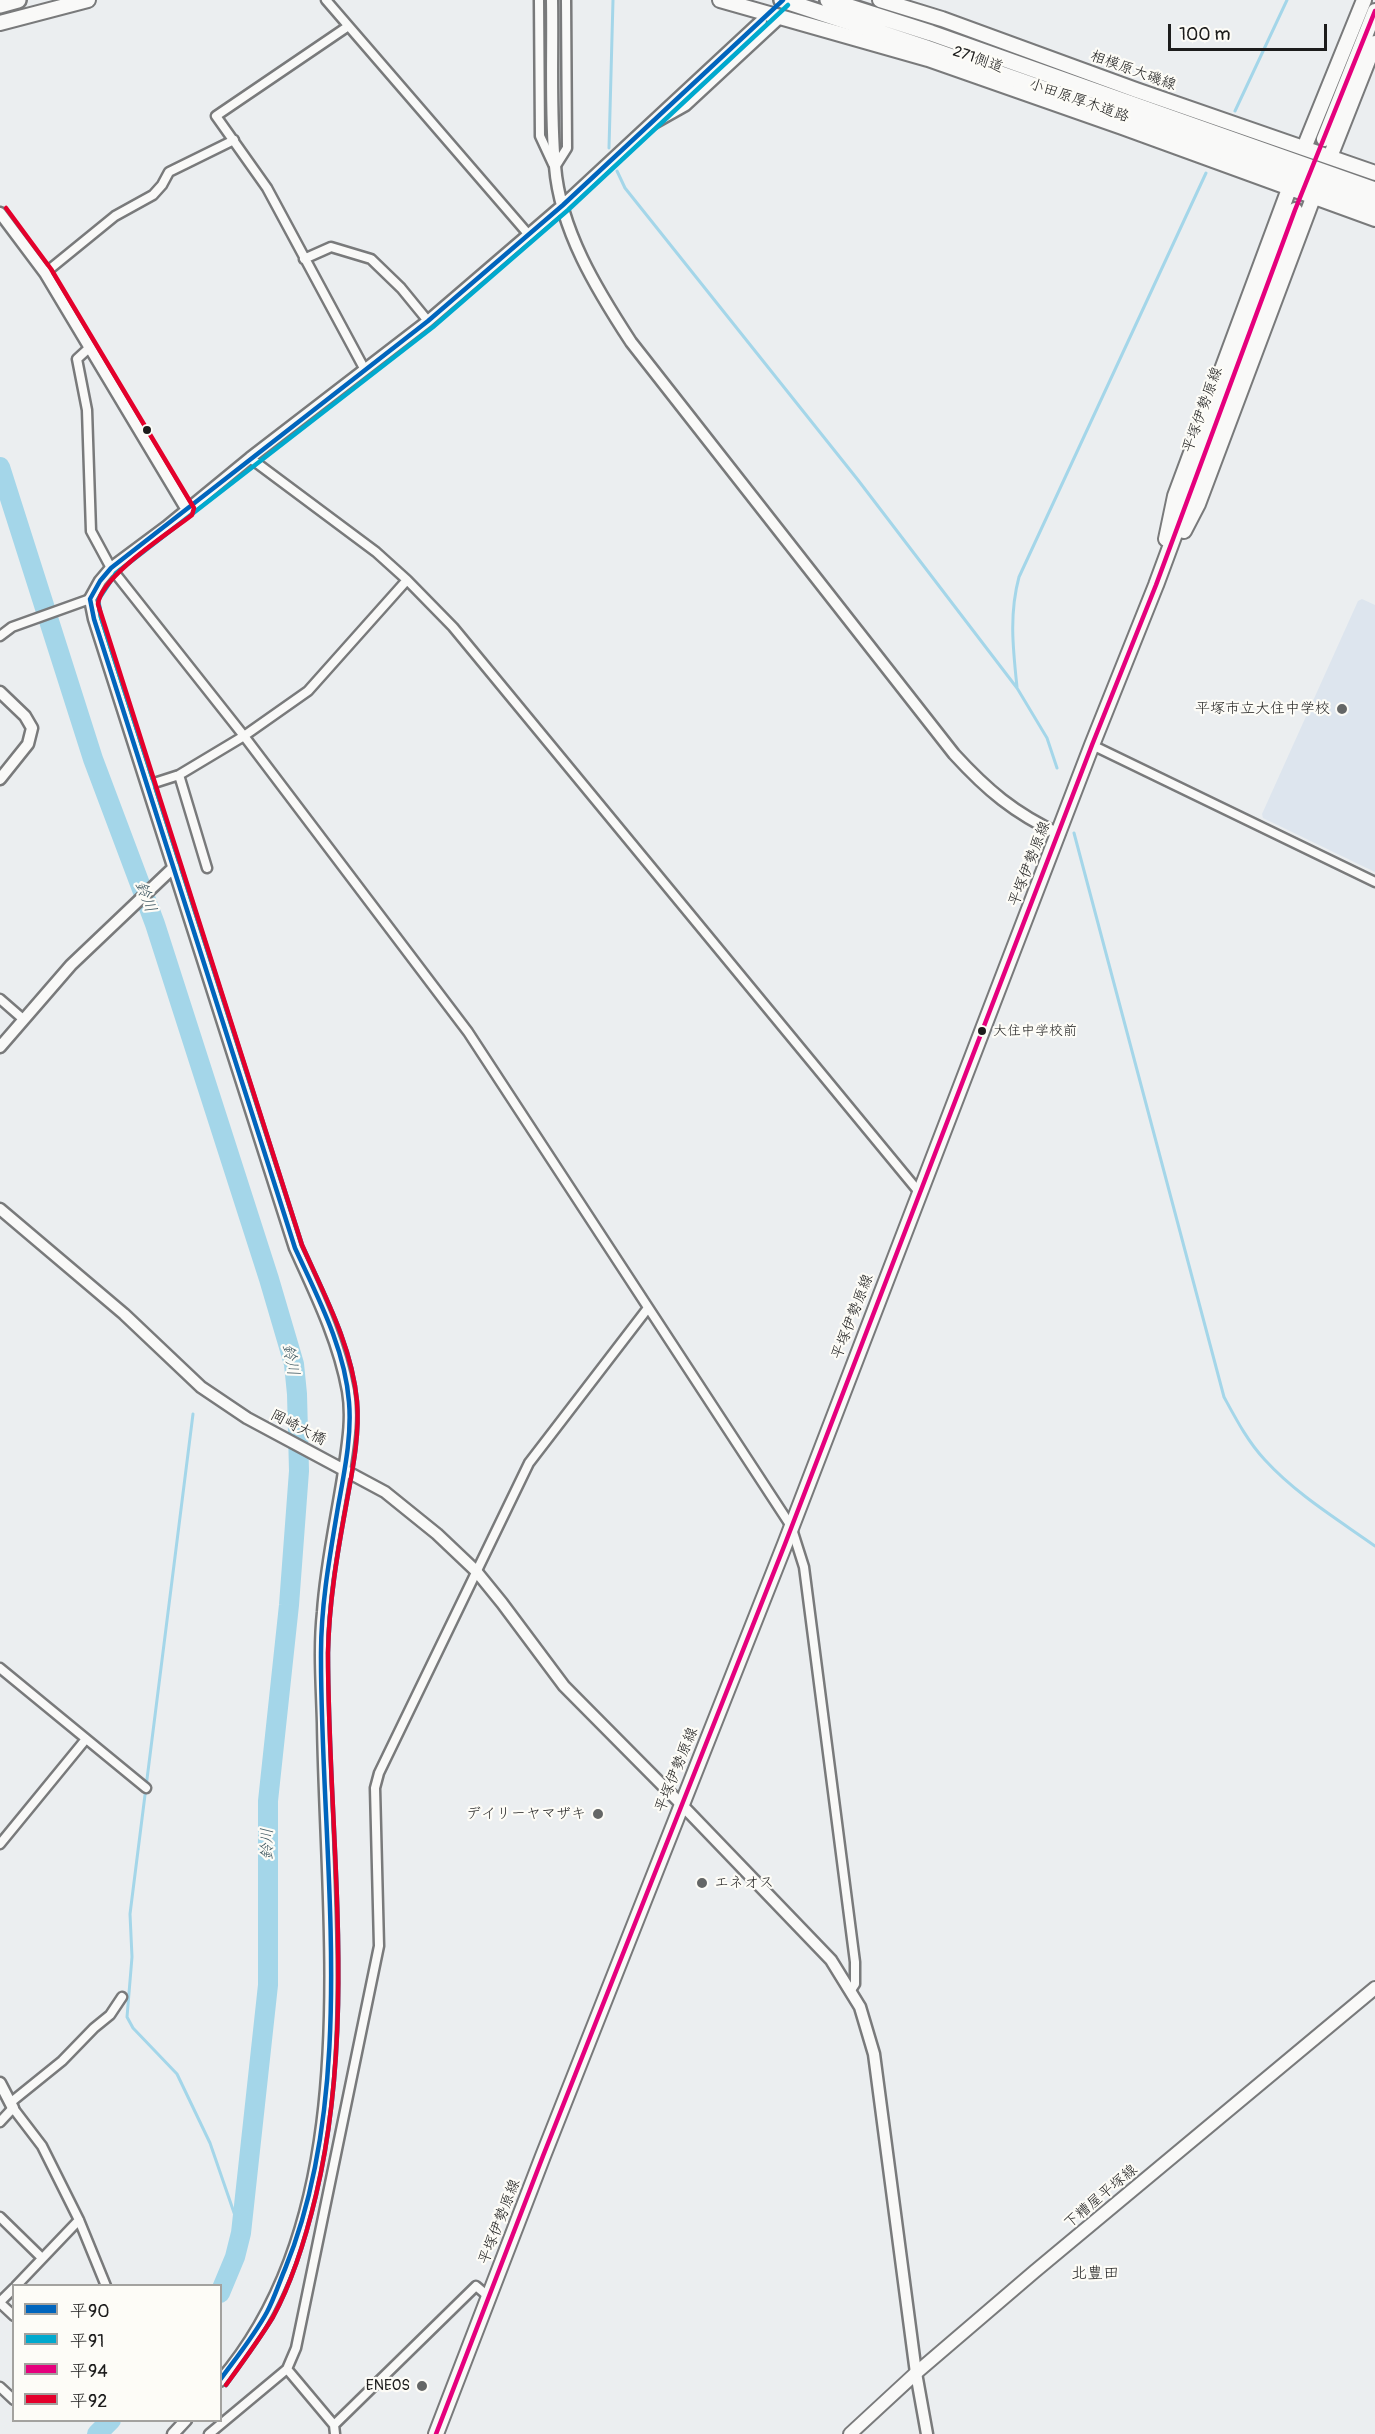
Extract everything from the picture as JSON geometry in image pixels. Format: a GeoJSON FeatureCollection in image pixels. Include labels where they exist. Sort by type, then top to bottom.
{"type":"FeatureCollection","features":[{"type":"Feature","properties":{"kind":"highway"},"geometry":{"type":"LineString","coordinates":[[0,5],[18,0]]}},
{"type":"Feature","properties":{"kind":"highway","name":"小田原厚木道路"},"geometry":{"type":"LineString","coordinates":[[782,0],[1375,205]]}},
{"type":"Feature","properties":{"kind":"highway","name":"小田原厚木道路"},"geometry":{"type":"LineString","coordinates":[[828,0],[931,33],[1375,190]]}},
{"type":"Feature","properties":{"kind":"main road"},"geometry":{"type":"LineString","coordinates":[[0,23],[88,0]]}},
{"type":"Feature","properties":{"kind":"main road","name":"271側道"},"geometry":{"type":"LineString","coordinates":[[720,0],[928,59],[1289,189]]}},
{"type":"Feature","properties":{"kind":"main road","name":"相模原大磯線"},"geometry":{"type":"LineString","coordinates":[[879,0],[942,19],[1375,173]]}},
{"type":"Feature","properties":{"kind":"main road"},"geometry":{"type":"LineString","coordinates":[[1304,148],[1364,0]]}},
{"type":"Feature","properties":{"kind":"main road"},"geometry":{"type":"LineString","coordinates":[[1324,139],[1375,11]]}},
{"type":"Feature","properties":{"kind":"main road"},"geometry":{"type":"LineString","coordinates":[[1330,157],[1375,43]]}},
{"type":"Feature","properties":{"kind":"main road"},"geometry":{"type":"LineString","coordinates":[[1156,585],[1175,496],[1289,189],[1375,219]]}},
{"type":"Feature","properties":{"kind":"main road"},"geometry":{"type":"LineString","coordinates":[[1156,585],[1198,504],[1314,198]]}},
{"type":"Feature","properties":{"kind":"main road","name":"平塚伊勢原線"},"geometry":{"type":"LineString","coordinates":[[436,2434],[1156,585],[1295,210]]}},
{"type":"Feature","properties":{"kind":"main road","name":"下糟屋平塚線"},"geometry":{"type":"LineString","coordinates":[[850,2434],[916,2373],[1375,1988]]}},
{"type":"Feature","properties":{"kind":"street"},"geometry":{"type":"LineString","coordinates":[[326,0],[529,235]]}},
{"type":"Feature","properties":{"kind":"street"},"geometry":{"type":"LineString","coordinates":[[539,0],[540,136],[555,167]]}},
{"type":"Feature","properties":{"kind":"street"},"geometry":{"type":"LineString","coordinates":[[552,0],[555,167],[563,205],[590,276],[631,342],[954,754],[998,798],[1029,820],[1059,834]]}},
{"type":"Feature","properties":{"kind":"street"},"geometry":{"type":"LineString","coordinates":[[555,167],[567,148],[566,0]]}},
{"type":"Feature","properties":{"kind":"street"},"geometry":{"type":"LineString","coordinates":[[647,128],[686,106],[782,16]]}},
{"type":"Feature","properties":{"kind":"street"},"geometry":{"type":"LineString","coordinates":[[222,2379],[249,2342],[273,2302],[291,2262],[301,2230],[316,2161],[327,2083],[330,1971],[324,1793],[323,1612],[351,1426],[348,1392],[334,1341],[295,1248],[171,870],[148,785],[94,619],[90,599],[100,581],[111,568],[429,321],[529,235],[761,21]]}},
{"type":"Feature","properties":{"kind":"street"},"geometry":{"type":"LineString","coordinates":[[347,27],[216,117],[267,188],[365,370]]}},
{"type":"Feature","properties":{"kind":"street"},"geometry":{"type":"LineString","coordinates":[[45,273],[115,216],[153,195],[169,172],[234,140]]}},
{"type":"Feature","properties":{"kind":"street"},"geometry":{"type":"LineString","coordinates":[[0,213],[45,273],[187,510]]}},
{"type":"Feature","properties":{"kind":"street"},"geometry":{"type":"LineString","coordinates":[[304,259],[331,247],[371,259],[401,288],[429,321]]}},
{"type":"Feature","properties":{"kind":"street"},"geometry":{"type":"LineString","coordinates":[[89,348],[77,359],[87,410],[91,531],[111,568],[244,736],[468,1032],[791,1526],[804,1567],[854,1954],[855,1984],[851,1990]]}},
{"type":"Feature","properties":{"kind":"street"},"geometry":{"type":"LineString","coordinates":[[250,458],[376,552],[453,627],[919,1192]]}},
{"type":"Feature","properties":{"kind":"street"},"geometry":{"type":"LineString","coordinates":[[148,785],[179,774],[244,736],[308,691],[407,580]]}},
{"type":"Feature","properties":{"kind":"street"},"geometry":{"type":"LineString","coordinates":[[0,636],[12,627],[90,599]]}},
{"type":"Feature","properties":{"kind":"street"},"geometry":{"type":"LineString","coordinates":[[0,692],[25,716],[32,728],[28,744],[0,779]]}},
{"type":"Feature","properties":{"kind":"street"},"geometry":{"type":"LineString","coordinates":[[1092,745],[1375,882]]}},
{"type":"Feature","properties":{"kind":"street"},"geometry":{"type":"LineString","coordinates":[[179,774],[207,868]]}},
{"type":"Feature","properties":{"kind":"street"},"geometry":{"type":"LineString","coordinates":[[0,1047],[71,965],[171,870]]}},
{"type":"Feature","properties":{"kind":"street"},"geometry":{"type":"LineString","coordinates":[[0,999],[23,1019]]}},
{"type":"Feature","properties":{"kind":"street","name":"岡崎大橋"},"geometry":{"type":"LineString","coordinates":[[0,1209],[124,1314],[201,1387],[252,1421],[386,1492],[437,1534],[476,1571],[502,1602],[564,1686],[831,1960],[851,1990],[867,2026],[874,2054],[916,2373],[927,2434]]}},
{"type":"Feature","properties":{"kind":"street"},"geometry":{"type":"LineString","coordinates":[[209,2434],[287,2369],[296,2348],[379,1946],[375,1788],[378,1773],[529,1463],[648,1308]]}},
{"type":"Feature","properties":{"kind":"street"},"geometry":{"type":"LineString","coordinates":[[0,1668],[146,1788]]}},
{"type":"Feature","properties":{"kind":"street"},"geometry":{"type":"LineString","coordinates":[[0,1844],[86,1739]]}},
{"type":"Feature","properties":{"kind":"street"},"geometry":{"type":"LineString","coordinates":[[0,2122],[11,2106],[110,2015],[122,1997]]}},
{"type":"Feature","properties":{"kind":"street"},"geometry":{"type":"LineString","coordinates":[[0,2083],[11,2106],[42,2146],[79,2220],[105,2284]]}},
{"type":"Feature","properties":{"kind":"street"},"geometry":{"type":"LineString","coordinates":[[0,2217],[42,2258]]}},
{"type":"Feature","properties":{"kind":"street"},"geometry":{"type":"LineString","coordinates":[[18,2284],[79,2220]]}},
{"type":"Feature","properties":{"kind":"street"},"geometry":{"type":"LineString","coordinates":[[287,2369],[335,2430],[476,2286],[489,2297]]}},
{"type":"Feature","properties":{"kind":"street"},"geometry":{"type":"LineString","coordinates":[[12,2290],[1,2300],[12,2314]]}},
{"type":"Feature","properties":{"kind":"street"},"geometry":{"type":"LineString","coordinates":[[0,2387],[12,2398]]}},
{"type":"Feature","properties":{"kind":"street"},"geometry":{"type":"LineString","coordinates":[[173,2434],[185,2422]]}},
{"type":"Feature","properties":{"kind":"shaded area","name":"平塚市立大住中学校"},"geometry":{"type":"Polygon","coordinates":[[[1362,599],[1375,605],[1375,872],[1263,818],[1262,814],[1358,601],[1362,599]]]}},
{"type":"Feature","properties":{"kind":"waterway"},"geometry":{"type":"LineString","coordinates":[[609,148],[613,0]]}},
{"type":"Feature","properties":{"kind":"waterway"},"geometry":{"type":"LineString","coordinates":[[1235,111],[1287,0]]}},
{"type":"Feature","properties":{"kind":"waterway"},"geometry":{"type":"LineString","coordinates":[[617,171],[625,188],[858,480],[1017,688],[1047,738],[1057,768]]}},
{"type":"Feature","properties":{"kind":"waterway"},"geometry":{"type":"LineString","coordinates":[[1017,687],[1013,618],[1019,577],[1206,173]]}},
{"type":"Feature","properties":{"kind":"waterway","name":"鈴川"},"geometry":{"type":"LineString","coordinates":[[0,467],[93,759],[155,924],[294,1364],[299,1471],[289,1605],[268,1801],[268,1985],[241,2233],[235,2257],[222,2288]]}},
{"type":"Feature","properties":{"kind":"waterway"},"geometry":{"type":"LineString","coordinates":[[1074,833],[1224,1397],[1253,1446],[1277,1472],[1317,1506],[1375,1546]]}},
{"type":"Feature","properties":{"kind":"waterway"},"geometry":{"type":"LineString","coordinates":[[193,1414],[130,1914],[132,1957],[127,2017],[133,2028],[177,2074],[210,2143],[241,2233]]}},
{"type":"Feature","properties":{"kind":"waterway","name":"鈴川"},"geometry":{"type":"LineString","coordinates":[[97,2434],[109,2422]]}},
{"type":"Feature","properties":{"kind":"tunnel"},"geometry":{"type":"LineString","coordinates":[[1295,210],[1324,139]]}},
{"type":"Feature","properties":{"kind":"transit line","name":"平90"},"geometry":{"type":"LineString","coordinates":[[222,2377],[267,2312],[285,2269],[308,2197],[323,2122],[330,2044],[331,1965],[322,1728],[321,1635],[326,1580],[347,1455],[349,1402],[336,1342],[295,1248],[94,619],[90,599],[100,581],[111,568],[428,321],[563,205],[783,0]]}},
{"type":"Feature","properties":{"kind":"transit line","name":"平91"},"geometry":{"type":"LineString","coordinates":[[226,2385],[268,2326],[286,2289],[312,2210],[329,2128],[336,2061],[338,1925],[328,1653],[332,1597],[355,1454],[357,1401],[343,1340],[302,1245],[101,617],[98,600],[116,573],[433,327],[568,210],[788,5]]}},
{"type":"Feature","properties":{"kind":"transit line","name":"平94"},"geometry":{"type":"LineString","coordinates":[[436,2434],[543,2156],[785,1544],[1092,745],[1156,585],[1295,210],[1375,11]]}},
{"type":"Feature","properties":{"kind":"transit line","name":"平92"},"geometry":{"type":"LineString","coordinates":[[6,208],[51,269],[194,508],[192,515],[123,568],[102,593],[98,604],[302,1245],[343,1340],[357,1401],[355,1454],[332,1597],[328,1653],[338,1925],[336,2061],[329,2128],[312,2210],[286,2289],[268,2326],[226,2385]]}},
{"type":"Feature","properties":{"kind":"place","name":"平塚市立大住中学校"},"geometry":{"type":"Point","coordinates":[1342,709]}},
{"type":"Feature","properties":{"kind":"place","name":"大住中学校前"},"geometry":{"type":"Point","coordinates":[982,1031]}},
{"type":"Feature","properties":{"kind":"place","name":"デイリーヤマザキ"},"geometry":{"type":"Point","coordinates":[598,1814]}},
{"type":"Feature","properties":{"kind":"place","name":"エネオス"},"geometry":{"type":"Point","coordinates":[702,1883]}},
{"type":"Feature","properties":{"kind":"place","name":"ENEOS"},"geometry":{"type":"Point","coordinates":[422,2386]}},
{"type":"Feature","properties":{"kind":"district","name":"北豊田"},"geometry":{"type":"Point","coordinates":[1095,2274]}}]}
